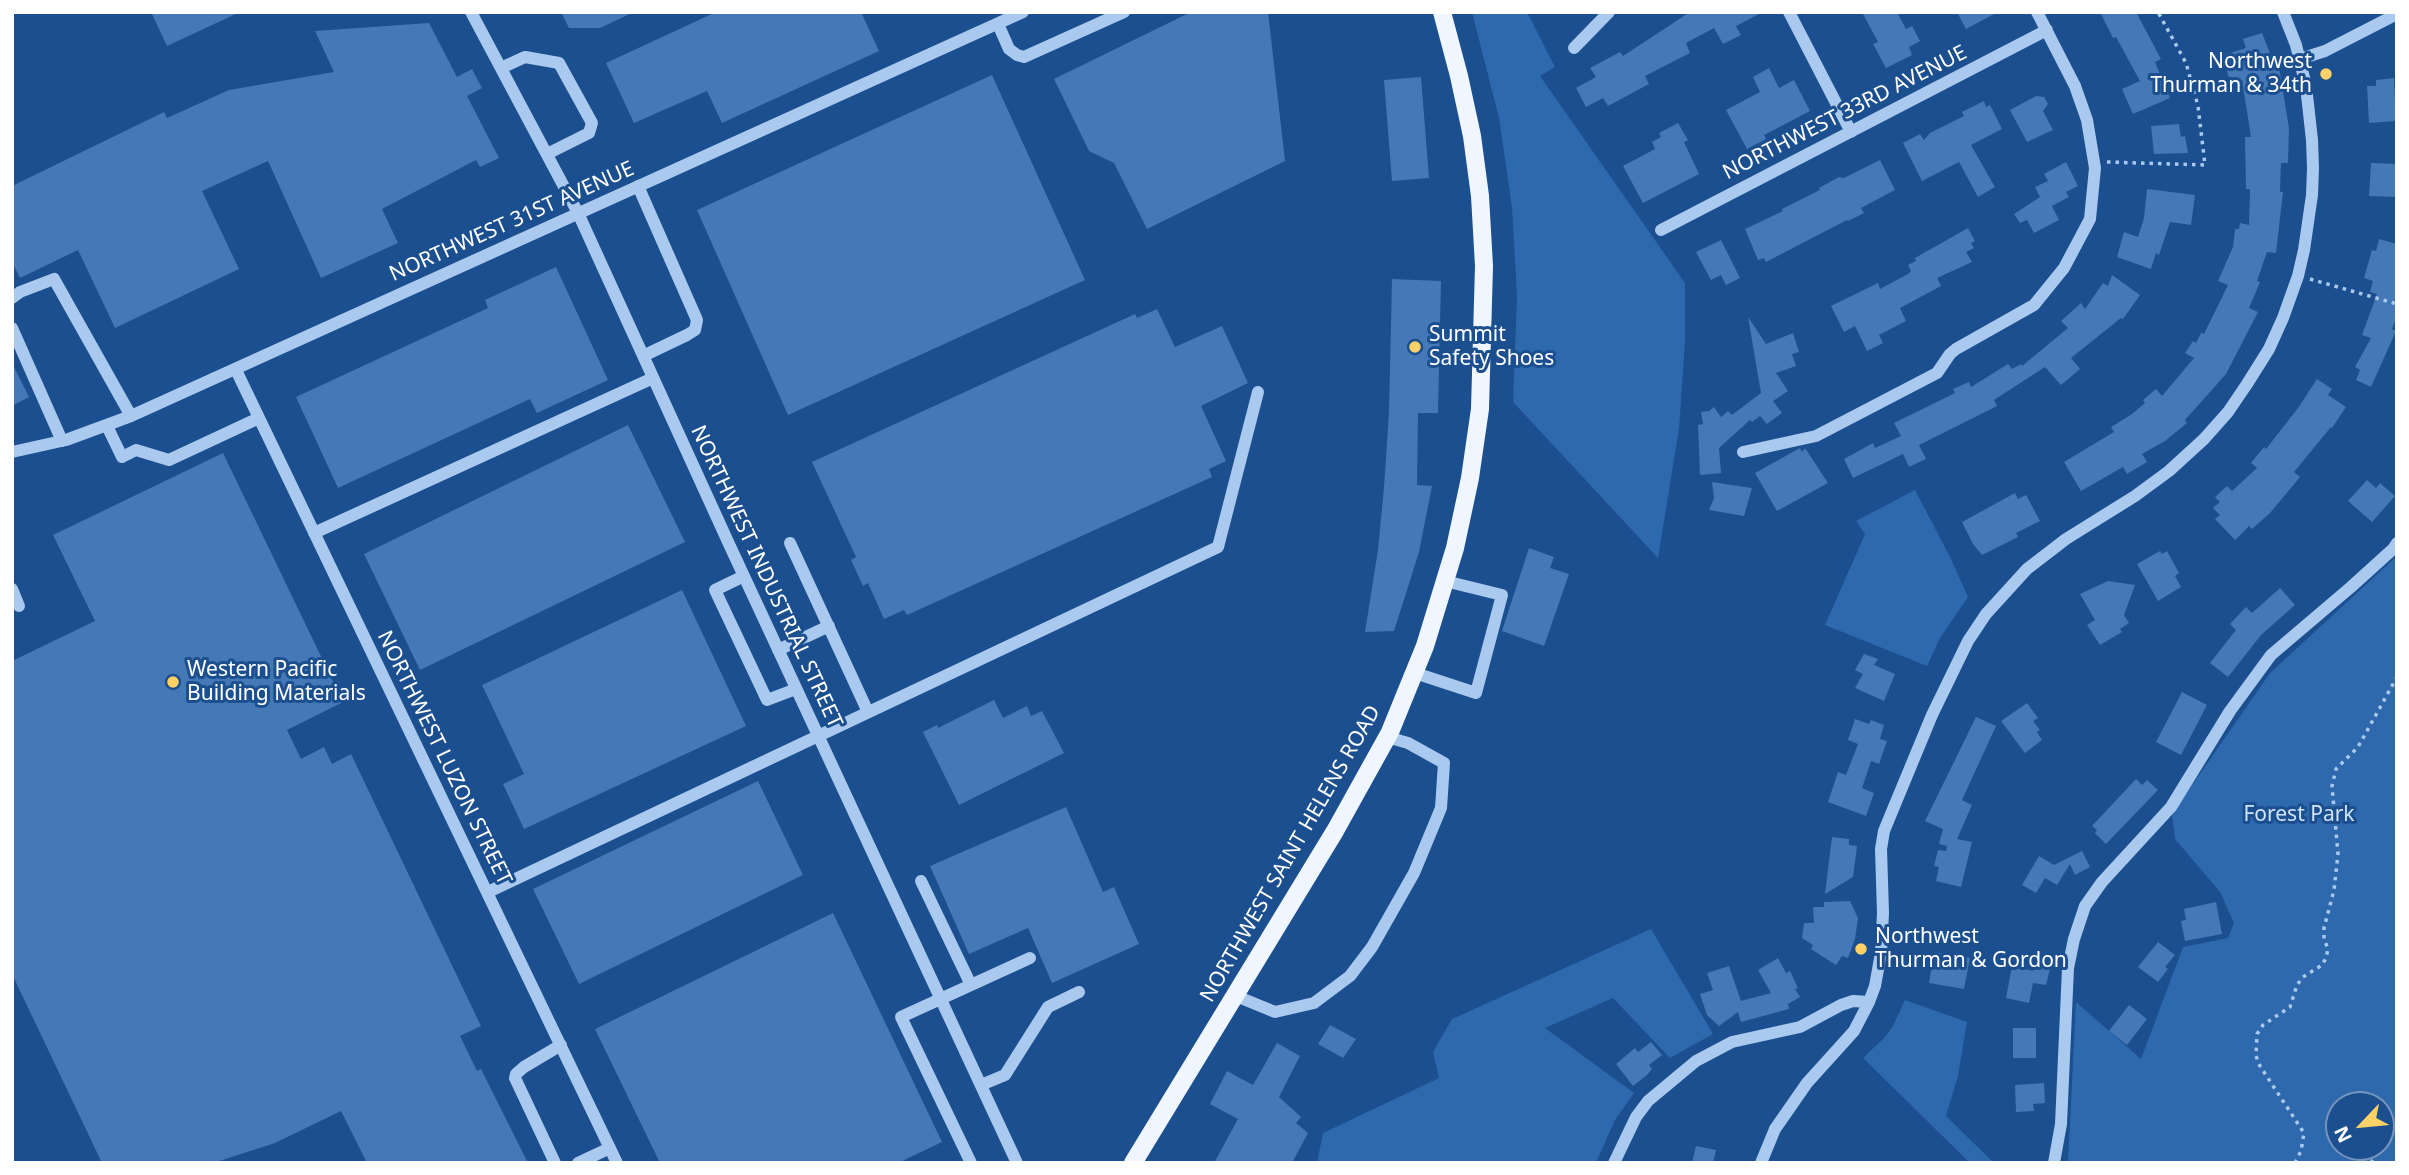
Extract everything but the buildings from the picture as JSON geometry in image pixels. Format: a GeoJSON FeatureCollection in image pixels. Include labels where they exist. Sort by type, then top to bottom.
{"type":"FeatureCollection","features":[{"type":"Feature","properties":{"kind":"main road","name":"NORTHWEST SAINT HELENS ROAD"},"geometry":{"type":"LineString","coordinates":[[1133,1163],[1335,831],[1387,737],[1415,673],[1446,581],[1470,478],[1480,409],[1484,266],[1480,196],[1472,136],[1442,12]]}},
{"type":"Feature","properties":{"kind":"street","name":"NORTHWEST INDUSTRIAL STREET"},"geometry":{"type":"LineString","coordinates":[[471,12],[578,213],[1017,1163]]}},
{"type":"Feature","properties":{"kind":"street","name":"NORTHWEST 31ST AVENUE"},"geometry":{"type":"LineString","coordinates":[[12,452],[62,441],[131,416],[1023,12]]}},
{"type":"Feature","properties":{"kind":"street"},"geometry":{"type":"LineString","coordinates":[[998,24],[1009,49],[1024,57],[1124,12]]}},
{"type":"Feature","properties":{"kind":"street"},"geometry":{"type":"LineString","coordinates":[[1574,48],[1609,12]]}},
{"type":"Feature","properties":{"kind":"street"},"geometry":{"type":"LineString","coordinates":[[1789,12],[1851,132]]}},
{"type":"Feature","properties":{"kind":"street"},"geometry":{"type":"LineString","coordinates":[[1743,452],[1816,436],[1937,373],[1956,349],[2034,305],[2064,268],[2090,219],[2094,195],[2094,162],[2088,120],[2075,86],[2037,12]]}},
{"type":"Feature","properties":{"kind":"street"},"geometry":{"type":"LineString","coordinates":[[1760,1163],[1776,1129],[1807,1083],[1854,1031],[1869,1002],[1881,953],[1881,849],[1884,831],[1931,715],[1968,641],[1993,606],[2026,569],[2066,539],[2135,496],[2169,471],[2204,439],[2228,412],[2269,349],[2298,276],[2309,222],[2313,168],[2310,113],[2300,59],[2283,12]]}},
{"type":"Feature","properties":{"kind":"street"},"geometry":{"type":"LineString","coordinates":[[2300,59],[2325,51],[2397,14]]}},
{"type":"Feature","properties":{"kind":"street","name":"NORTHWEST 33RD AVENUE"},"geometry":{"type":"LineString","coordinates":[[1661,230],[2047,30]]}},
{"type":"Feature","properties":{"kind":"street"},"geometry":{"type":"LineString","coordinates":[[501,68],[525,57],[559,63],[592,123],[589,133],[547,154]]}},
{"type":"Feature","properties":{"kind":"street"},"geometry":{"type":"LineString","coordinates":[[638,186],[697,320],[695,330],[643,356]]}},
{"type":"Feature","properties":{"kind":"street"},"geometry":{"type":"LineString","coordinates":[[12,298],[20,292],[54,279],[131,416]]}},
{"type":"Feature","properties":{"kind":"street"},"geometry":{"type":"LineString","coordinates":[[12,328],[62,441]]}},
{"type":"Feature","properties":{"kind":"street","name":"NORTHWEST LUZON STREET"},"geometry":{"type":"LineString","coordinates":[[236,370],[617,1163]]}},
{"type":"Feature","properties":{"kind":"street"},"geometry":{"type":"LineString","coordinates":[[314,533],[653,378]]}},
{"type":"Feature","properties":{"kind":"street"},"geometry":{"type":"LineString","coordinates":[[488,892],[1218,547],[1258,392]]}},
{"type":"Feature","properties":{"kind":"street"},"geometry":{"type":"LineString","coordinates":[[107,426],[122,457],[136,450],[169,460],[259,418]]}},
{"type":"Feature","properties":{"kind":"street"},"geometry":{"type":"LineString","coordinates":[[790,543],[868,712]]}},
{"type":"Feature","properties":{"kind":"street"},"geometry":{"type":"LineString","coordinates":[[2054,1163],[2061,1124],[2068,968],[2085,906],[2102,882],[2171,807],[2230,711],[2271,655],[2393,550],[2397,543]]}},
{"type":"Feature","properties":{"kind":"street"},"geometry":{"type":"LineString","coordinates":[[744,576],[715,590],[767,700],[796,689]]}},
{"type":"Feature","properties":{"kind":"street"},"geometry":{"type":"LineString","coordinates":[[1415,673],[1476,693],[1502,595],[1446,581]]}},
{"type":"Feature","properties":{"kind":"street"},"geometry":{"type":"LineString","coordinates":[[12,589],[19,606]]}},
{"type":"Feature","properties":{"kind":"street"},"geometry":{"type":"LineString","coordinates":[[778,650],[829,626]]}},
{"type":"Feature","properties":{"kind":"street"},"geometry":{"type":"LineString","coordinates":[[1236,996],[1275,1012],[1314,1003],[1350,976],[1373,947],[1414,873],[1441,808],[1444,763],[1408,743],[1387,737]]}},
{"type":"Feature","properties":{"kind":"street"},"geometry":{"type":"LineString","coordinates":[[921,881],[971,985]]}},
{"type":"Feature","properties":{"kind":"street"},"geometry":{"type":"LineString","coordinates":[[971,1163],[901,1017],[1030,958]]}},
{"type":"Feature","properties":{"kind":"street"},"geometry":{"type":"LineString","coordinates":[[981,1085],[1005,1075],[1048,1007],[1079,992]]}},
{"type":"Feature","properties":{"kind":"street"},"geometry":{"type":"LineString","coordinates":[[1614,1163],[1636,1117],[1648,1101],[1696,1061],[1732,1042],[1800,1027],[1840,1005],[1853,1001],[1869,1002]]}},
{"type":"Feature","properties":{"kind":"street"},"geometry":{"type":"LineString","coordinates":[[555,1163],[515,1078],[524,1067],[561,1045]]}},
{"type":"Feature","properties":{"kind":"street"},"geometry":{"type":"LineString","coordinates":[[578,1163],[610,1148]]}},
{"type":"Feature","properties":{"kind":"path"},"geometry":{"type":"LineString","coordinates":[[2094,162],[2205,165],[2198,106],[2186,63],[2158,12]]}},
{"type":"Feature","properties":{"kind":"path"},"geometry":{"type":"LineString","coordinates":[[2298,276],[2397,304]]}},
{"type":"Feature","properties":{"kind":"path"},"geometry":{"type":"LineString","coordinates":[[2295,1163],[2301,1151],[2304,1133],[2260,1066],[2256,1056],[2257,1034],[2263,1025],[2290,1007],[2297,985],[2303,977],[2322,965],[2326,958],[2328,949],[2323,928],[2334,890],[2338,855],[2332,786],[2336,769],[2358,747],[2397,677]]}},
{"type":"Feature","properties":{"kind":"green space"},"geometry":{"type":"Polygon","coordinates":[[[1472,12],[1527,12],[1555,67],[1540,76],[1685,283],[1685,342],[1679,429],[1658,558],[1513,402],[1517,296],[1512,207],[1499,118],[1472,12]]]}},
{"type":"Feature","properties":{"kind":"green space"},"geometry":{"type":"Polygon","coordinates":[[[1915,490],[1968,597],[1940,638],[1927,666],[1825,625],[1865,534],[1856,521],[1915,490]]]}},
{"type":"Feature","properties":{"kind":"green space","name":"Forest Park"},"geometry":{"type":"Polygon","coordinates":[[[2397,556],[2397,1163],[2068,1163],[2076,1002],[2141,1059],[2183,947],[2228,938],[2234,923],[2220,892],[2175,839],[2172,814],[2270,673],[2397,556]]]}},
{"type":"Feature","properties":{"kind":"green space"},"geometry":{"type":"Polygon","coordinates":[[[1651,929],[1713,1034],[1670,1058],[1613,998],[1545,1028],[1634,1093],[1615,1120],[1596,1163],[1317,1163],[1323,1133],[1439,1078],[1433,1052],[1452,1019],[1651,929]]]}},
{"type":"Feature","properties":{"kind":"green space"},"geometry":{"type":"Polygon","coordinates":[[[1905,1000],[1967,1022],[1958,1076],[1946,1116],[1994,1163],[1970,1163],[1863,1058],[1893,1026],[1905,1000]]]}},
{"type":"Feature","properties":{"kind":"place","name":"Northwest Thurman & 34th"},"geometry":{"type":"Point","coordinates":[2326,74]}},
{"type":"Feature","properties":{"kind":"place","name":"Summit Safety Shoes"},"geometry":{"type":"Point","coordinates":[1415,347]}},
{"type":"Feature","properties":{"kind":"place","name":"Western Pacific Building Materials"},"geometry":{"type":"Point","coordinates":[173,682]}},
{"type":"Feature","properties":{"kind":"place","name":"Northwest Thurman & Gordon"},"geometry":{"type":"Point","coordinates":[1861,949]}}]}
